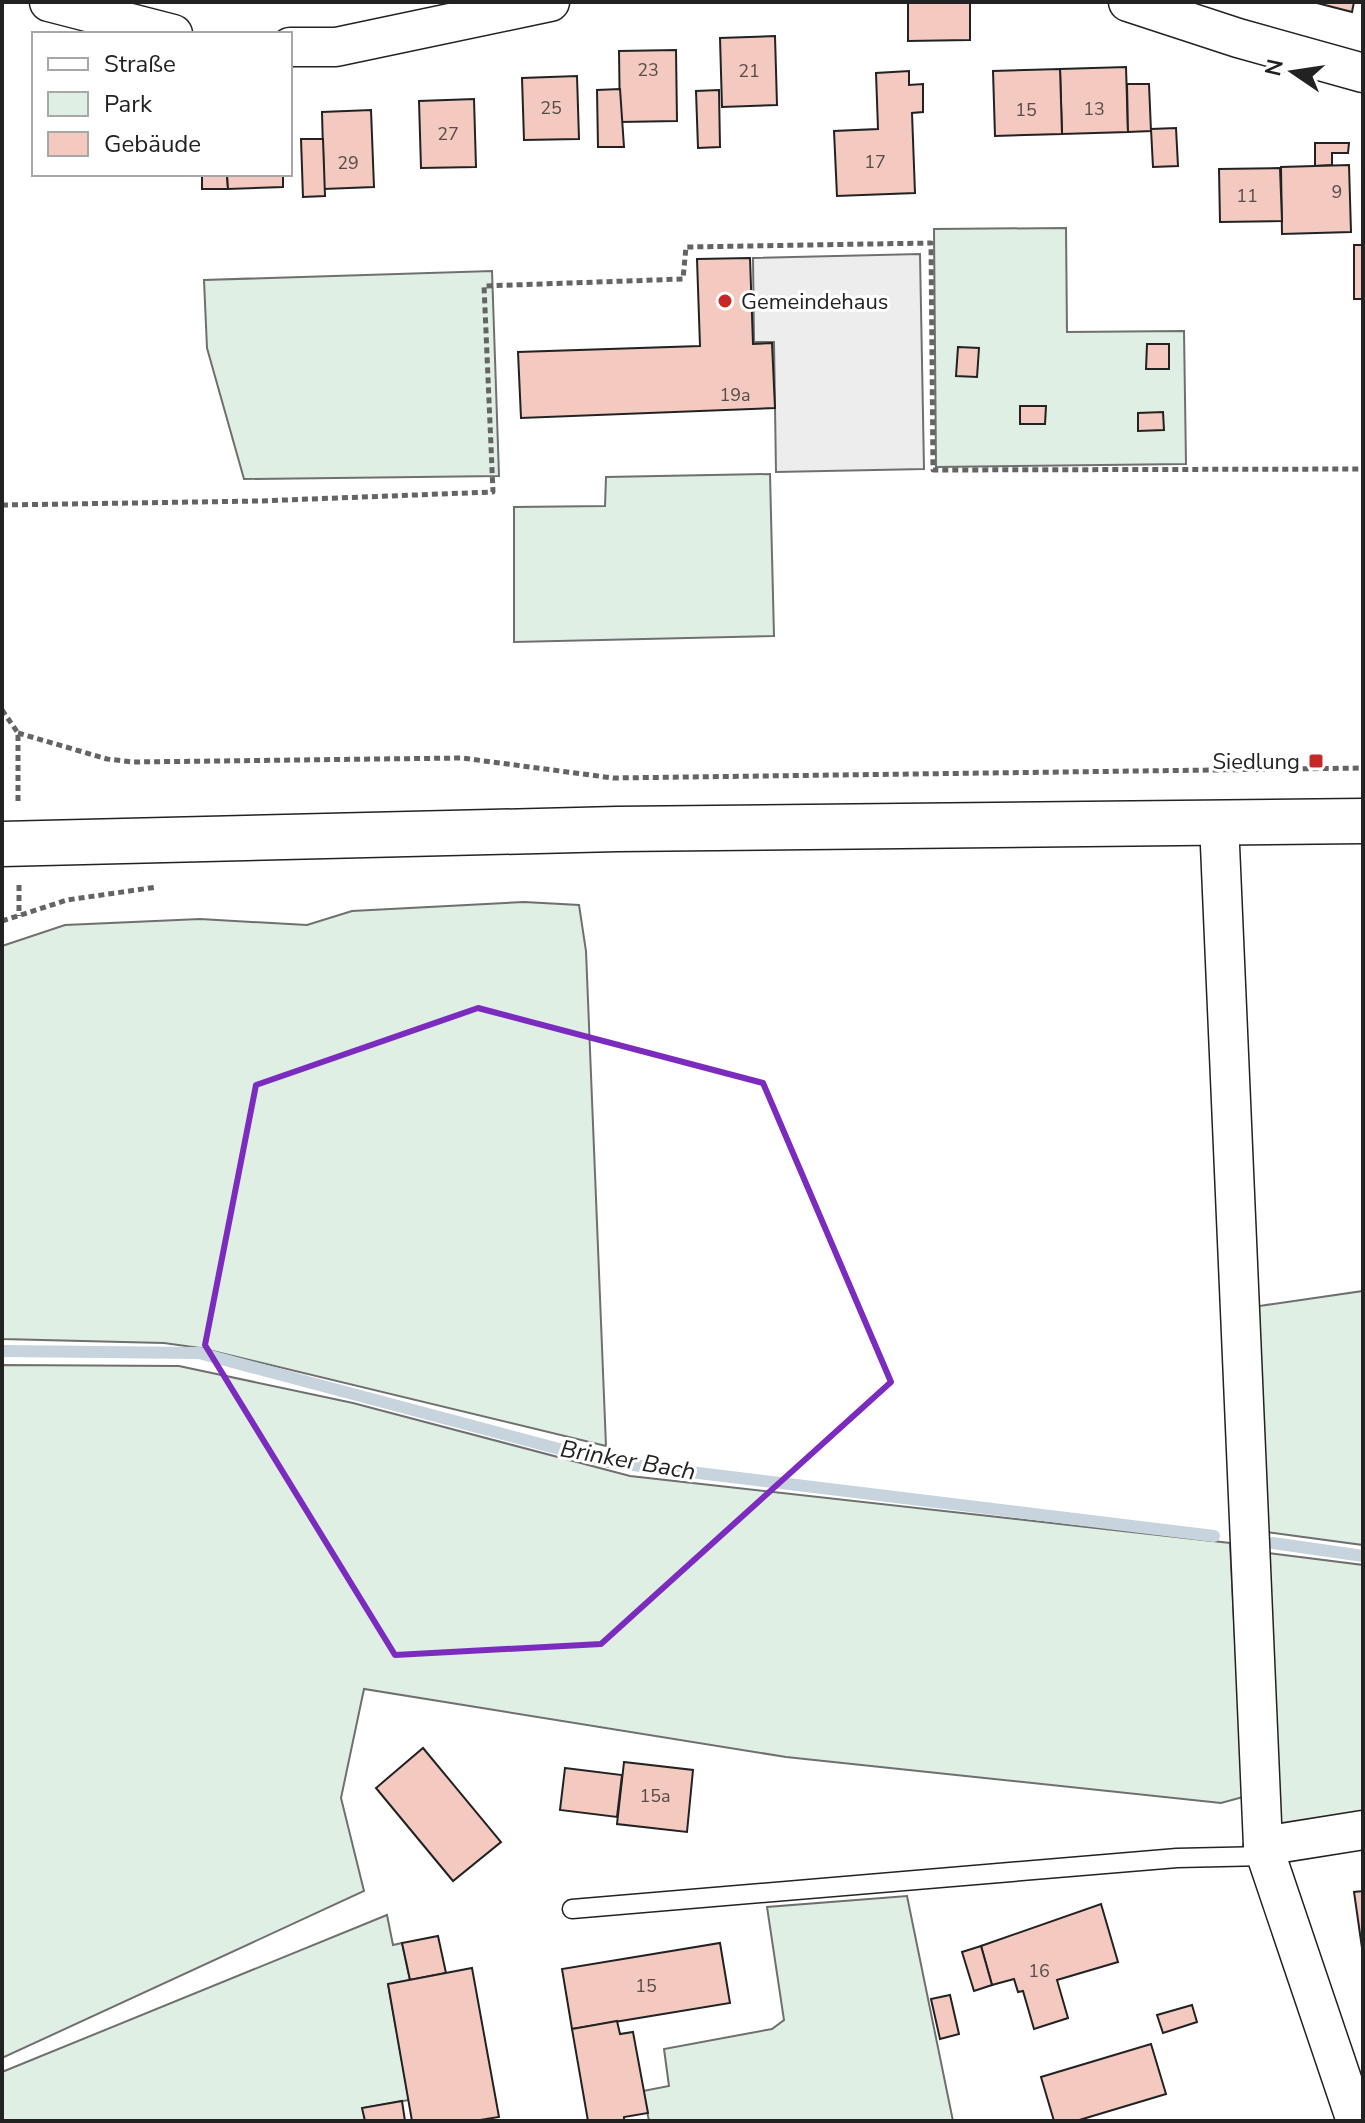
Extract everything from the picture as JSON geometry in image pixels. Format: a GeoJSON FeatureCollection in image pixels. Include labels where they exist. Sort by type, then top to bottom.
{"type":"FeatureCollection","features":[{"type":"Feature","properties":{"kind":"main road"},"geometry":{"type":"LineString","coordinates":[[10,844],[617,829],[1363,821]]}},
{"type":"Feature","properties":{"kind":"street"},"geometry":{"type":"LineString","coordinates":[[49,2],[165,32]]}},
{"type":"Feature","properties":{"kind":"street"},"geometry":{"type":"LineString","coordinates":[[292,47],[336,47],[550,2]]}},
{"type":"Feature","properties":{"kind":"street"},"geometry":{"type":"LineString","coordinates":[[1128,2],[1363,73]]}},
{"type":"Feature","properties":{"kind":"street"},"geometry":{"type":"LineString","coordinates":[[1219,822],[1264,1851],[1356,2121]]}},
{"type":"Feature","properties":{"kind":"street"},"geometry":{"type":"LineString","coordinates":[[1264,1851],[1363,1830]]}},
{"type":"Feature","properties":{"kind":"lane"},"geometry":{"type":"LineString","coordinates":[[572,1909],[1264,1851]]}},
{"type":"Feature","properties":{"kind":"path"},"geometry":{"type":"LineString","coordinates":[[2,505],[259,501],[493,492],[484,286],[683,279],[686,247],[805,243],[931,243],[933,470],[1363,469]]}},
{"type":"Feature","properties":{"kind":"path"},"geometry":{"type":"LineString","coordinates":[[2,710],[18,733],[107,759],[133,762],[462,758],[613,778],[1363,768]]}},
{"type":"Feature","properties":{"kind":"path"},"geometry":{"type":"LineString","coordinates":[[10,844],[18,733]]}},
{"type":"Feature","properties":{"kind":"path"},"geometry":{"type":"LineString","coordinates":[[2,921],[19,916]]}},
{"type":"Feature","properties":{"kind":"highlighted area"},"geometry":{"type":"Polygon","coordinates":[[[478,1008],[763,1083],[891,1382],[601,1644],[395,1655],[205,1345],[256,1085],[478,1008]]]}},
{"type":"Feature","properties":{"kind":"green space"},"geometry":{"type":"Polygon","coordinates":[[[1066,228],[1067,332],[1184,331],[1186,464],[936,467],[934,229],[1066,228]]]}},
{"type":"Feature","properties":{"kind":"green space"},"geometry":{"type":"Polygon","coordinates":[[[492,271],[499,476],[244,479],[207,348],[204,280],[492,271]]]}},
{"type":"Feature","properties":{"kind":"green space"},"geometry":{"type":"Polygon","coordinates":[[[770,474],[774,636],[514,642],[514,507],[605,506],[606,477],[770,474]]]}},
{"type":"Feature","properties":{"kind":"green space"},"geometry":{"type":"Polygon","coordinates":[[[524,902],[579,905],[586,951],[606,1446],[200,1348],[164,1343],[2,1339],[2,946],[65,925],[200,919],[307,925],[352,911],[524,902]]]}},
{"type":"Feature","properties":{"kind":"green space"},"geometry":{"type":"Polygon","coordinates":[[[1363,1291],[1363,1545],[1266,1532],[1259,1306],[1363,1291]]]}},
{"type":"Feature","properties":{"kind":"green space"},"geometry":{"type":"Polygon","coordinates":[[[2,1365],[179,1366],[353,1403],[630,1476],[1230,1543],[1243,1797],[1221,1803],[786,1757],[364,1689],[341,1798],[364,1891],[2,2058],[2,1365]]]}},
{"type":"Feature","properties":{"kind":"green space"},"geometry":{"type":"Polygon","coordinates":[[[1268,1553],[1363,1565],[1363,1816],[1280,1828],[1268,1553]]]}},
{"type":"Feature","properties":{"kind":"green space"},"geometry":{"type":"Polygon","coordinates":[[[907,1896],[953,2121],[649,2121],[643,2091],[669,2086],[664,2049],[772,2029],[784,2020],[767,1907],[907,1896]]]}},
{"type":"Feature","properties":{"kind":"green space"},"geometry":{"type":"Polygon","coordinates":[[[387,1915],[393,1945],[402,1943],[410,1980],[388,1984],[409,2100],[363,2108],[365,2121],[2,2121],[2,2072],[387,1915]]]}},
{"type":"Feature","properties":{"kind":"shaded area"},"geometry":{"type":"Polygon","coordinates":[[[920,254],[924,469],[776,472],[774,342],[754,342],[753,258],[920,254]]]}},
{"type":"Feature","properties":{"kind":"building"},"geometry":{"type":"Polygon","coordinates":[[[970,2],[970,40],[908,41],[908,3],[970,2]]]}},
{"type":"Feature","properties":{"kind":"building"},"geometry":{"type":"Polygon","coordinates":[[[1313,2],[1354,2],[1352,12],[1313,2]]]}},
{"type":"Feature","properties":{"kind":"building"},"geometry":{"type":"Polygon","coordinates":[[[775,36],[777,105],[722,107],[720,38],[775,36]]]}},
{"type":"Feature","properties":{"kind":"building"},"geometry":{"type":"Polygon","coordinates":[[[676,50],[677,121],[620,122],[619,51],[676,50]]]}},
{"type":"Feature","properties":{"kind":"building"},"geometry":{"type":"Polygon","coordinates":[[[1126,67],[1128,132],[1062,134],[1060,69],[1126,67]]]}},
{"type":"Feature","properties":{"kind":"building"},"geometry":{"type":"Polygon","coordinates":[[[1060,69],[1062,134],[995,136],[993,71],[1060,69]]]}},
{"type":"Feature","properties":{"kind":"building"},"geometry":{"type":"Polygon","coordinates":[[[909,71],[909,85],[923,84],[923,112],[912,113],[915,193],[837,196],[834,131],[878,129],[876,73],[909,71]]]}},
{"type":"Feature","properties":{"kind":"building"},"geometry":{"type":"Polygon","coordinates":[[[577,76],[579,139],[524,140],[522,78],[577,76]]]}},
{"type":"Feature","properties":{"kind":"building"},"geometry":{"type":"Polygon","coordinates":[[[1127,84],[1149,84],[1151,131],[1128,132],[1127,84]]]}},
{"type":"Feature","properties":{"kind":"building"},"geometry":{"type":"Polygon","coordinates":[[[620,89],[624,147],[598,147],[597,90],[620,89]]]}},
{"type":"Feature","properties":{"kind":"building"},"geometry":{"type":"Polygon","coordinates":[[[719,90],[720,147],[698,148],[696,91],[719,90]]]}},
{"type":"Feature","properties":{"kind":"building"},"geometry":{"type":"Polygon","coordinates":[[[474,99],[476,167],[421,168],[419,101],[474,99]]]}},
{"type":"Feature","properties":{"kind":"building"},"geometry":{"type":"Polygon","coordinates":[[[371,110],[374,187],[324,189],[322,112],[371,110]]]}},
{"type":"Feature","properties":{"kind":"building"},"geometry":{"type":"Polygon","coordinates":[[[1176,128],[1178,166],[1153,167],[1151,129],[1176,128]]]}},
{"type":"Feature","properties":{"kind":"building"},"geometry":{"type":"Polygon","coordinates":[[[301,139],[323,139],[325,196],[303,197],[301,139]]]}},
{"type":"Feature","properties":{"kind":"building"},"geometry":{"type":"Polygon","coordinates":[[[1315,143],[1349,143],[1348,153],[1332,153],[1332,165],[1315,166],[1315,143]]]}},
{"type":"Feature","properties":{"kind":"building"},"geometry":{"type":"Polygon","coordinates":[[[1349,165],[1351,232],[1282,234],[1281,167],[1349,165]]]}},
{"type":"Feature","properties":{"kind":"building"},"geometry":{"type":"Polygon","coordinates":[[[1280,168],[1282,221],[1220,222],[1219,169],[1280,168]]]}},
{"type":"Feature","properties":{"kind":"building"},"geometry":{"type":"Polygon","coordinates":[[[202,176],[227,176],[228,189],[202,189],[202,176]]]}},
{"type":"Feature","properties":{"kind":"building"},"geometry":{"type":"Polygon","coordinates":[[[227,176],[283,176],[283,187],[228,189],[227,176]]]}},
{"type":"Feature","properties":{"kind":"building"},"geometry":{"type":"Polygon","coordinates":[[[1354,245],[1363,245],[1363,299],[1354,299],[1354,245]]]}},
{"type":"Feature","properties":{"kind":"building","name":"Gemeindehaus"},"geometry":{"type":"Polygon","coordinates":[[[750,258],[753,344],[772,343],[775,408],[521,418],[518,352],[700,346],[697,259],[750,258]]]}},
{"type":"Feature","properties":{"kind":"building"},"geometry":{"type":"Polygon","coordinates":[[[1147,344],[1169,344],[1169,369],[1146,369],[1147,344]]]}},
{"type":"Feature","properties":{"kind":"building"},"geometry":{"type":"Polygon","coordinates":[[[958,347],[979,348],[977,377],[956,376],[958,347]]]}},
{"type":"Feature","properties":{"kind":"building"},"geometry":{"type":"Polygon","coordinates":[[[1020,406],[1046,406],[1045,424],[1020,424],[1020,406]]]}},
{"type":"Feature","properties":{"kind":"building"},"geometry":{"type":"Polygon","coordinates":[[[1163,412],[1164,430],[1138,431],[1138,413],[1163,412]]]}},
{"type":"Feature","properties":{"kind":"building"},"geometry":{"type":"Polygon","coordinates":[[[423,1748],[501,1842],[453,1881],[376,1788],[423,1748]]]}},
{"type":"Feature","properties":{"kind":"building"},"geometry":{"type":"Polygon","coordinates":[[[624,1762],[693,1770],[687,1832],[617,1824],[624,1762]]]}},
{"type":"Feature","properties":{"kind":"building"},"geometry":{"type":"Polygon","coordinates":[[[565,1768],[622,1775],[617,1817],[560,1810],[565,1768]]]}},
{"type":"Feature","properties":{"kind":"building"},"geometry":{"type":"Polygon","coordinates":[[[1363,1891],[1363,1948],[1362,1948],[1354,1892],[1363,1891]]]}},
{"type":"Feature","properties":{"kind":"building"},"geometry":{"type":"Polygon","coordinates":[[[1101,1904],[1118,1962],[1057,1980],[1068,2018],[1034,2029],[1023,1991],[1018,1992],[1014,1979],[992,1985],[981,1946],[1101,1904]]]}},
{"type":"Feature","properties":{"kind":"building"},"geometry":{"type":"Polygon","coordinates":[[[438,1936],[446,1973],[410,1980],[402,1943],[438,1936]]]}},
{"type":"Feature","properties":{"kind":"building"},"geometry":{"type":"Polygon","coordinates":[[[720,1943],[730,2003],[572,2029],[562,1969],[720,1943]]]}},
{"type":"Feature","properties":{"kind":"building"},"geometry":{"type":"Polygon","coordinates":[[[981,1946],[992,1985],[974,1991],[962,1952],[981,1946]]]}},
{"type":"Feature","properties":{"kind":"building"},"geometry":{"type":"Polygon","coordinates":[[[472,1968],[499,2117],[474,2121],[412,2121],[388,1984],[472,1968]]]}},
{"type":"Feature","properties":{"kind":"building"},"geometry":{"type":"Polygon","coordinates":[[[950,1995],[959,2034],[940,2039],[931,1999],[950,1995]]]}},
{"type":"Feature","properties":{"kind":"building"},"geometry":{"type":"Polygon","coordinates":[[[1192,2005],[1197,2022],[1163,2033],[1157,2015],[1192,2005]]]}},
{"type":"Feature","properties":{"kind":"building"},"geometry":{"type":"Polygon","coordinates":[[[617,2021],[620,2034],[633,2032],[648,2113],[624,2117],[624,2121],[588,2121],[572,2029],[617,2021]]]}},
{"type":"Feature","properties":{"kind":"building"},"geometry":{"type":"Polygon","coordinates":[[[1151,2044],[1166,2094],[1076,2121],[1054,2121],[1041,2077],[1151,2044]]]}},
{"type":"Feature","properties":{"kind":"building"},"geometry":{"type":"Polygon","coordinates":[[[402,2101],[405,2121],[365,2121],[362,2108],[402,2101]]]}},
{"type":"Feature","properties":{"kind":"waterway","name":"Brinker Bach"},"geometry":{"type":"LineString","coordinates":[[2,1351],[199,1353],[608,1462],[1214,1536]]}},
{"type":"Feature","properties":{"kind":"waterway","name":"Brinker Bach"},"geometry":{"type":"LineString","coordinates":[[1273,1543],[1363,1556]]}},
{"type":"Feature","properties":{"kind":"place","name":"Gemeindehaus"},"geometry":{"type":"Point","coordinates":[725,301]}},
{"type":"Feature","properties":{"kind":"place","name":"Siedlung"},"geometry":{"type":"Point","coordinates":[1316,761]}}]}
